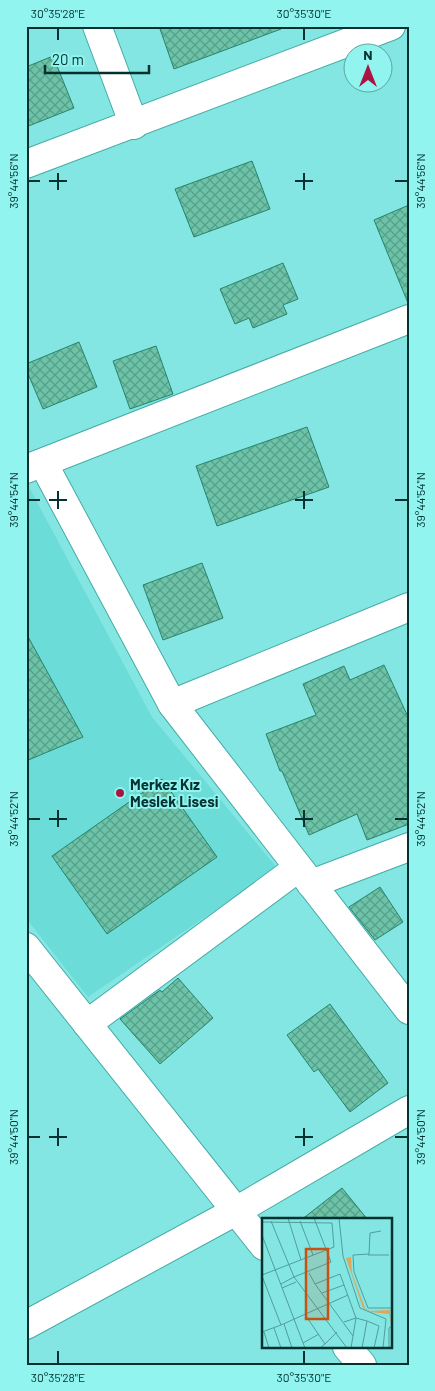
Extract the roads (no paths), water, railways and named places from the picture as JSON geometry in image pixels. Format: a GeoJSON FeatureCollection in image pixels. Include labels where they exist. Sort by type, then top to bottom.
{"type":"FeatureCollection","features":[{"type":"Feature","properties":{"kind":"street"},"geometry":{"type":"LineString","coordinates":[[97,26],[134,125]]}},
{"type":"Feature","properties":{"kind":"street"},"geometry":{"type":"LineString","coordinates":[[26,164],[134,125],[391,26]]}},
{"type":"Feature","properties":{"kind":"street"},"geometry":{"type":"LineString","coordinates":[[406,26],[409,31]]}},
{"type":"Feature","properties":{"kind":"street"},"geometry":{"type":"LineString","coordinates":[[409,319],[34,466],[172,704],[409,1010]]}},
{"type":"Feature","properties":{"kind":"street"},"geometry":{"type":"LineString","coordinates":[[172,704],[409,607]]}},
{"type":"Feature","properties":{"kind":"street"},"geometry":{"type":"LineString","coordinates":[[87,1024],[305,876],[409,847]]}},
{"type":"Feature","properties":{"kind":"street"},"geometry":{"type":"LineString","coordinates":[[26,946],[262,1244]]}},
{"type":"Feature","properties":{"kind":"street"},"geometry":{"type":"LineString","coordinates":[[26,1325],[236,1211],[409,1110]]}},
{"type":"Feature","properties":{"kind":"street"},"geometry":{"type":"LineString","coordinates":[[348,1348],[362,1365]]}},
{"type":"Feature","properties":{"kind":"place","name":"Merkez Kız Meslek Lisesi"},"geometry":{"type":"Point","coordinates":[120,793]}}]}
